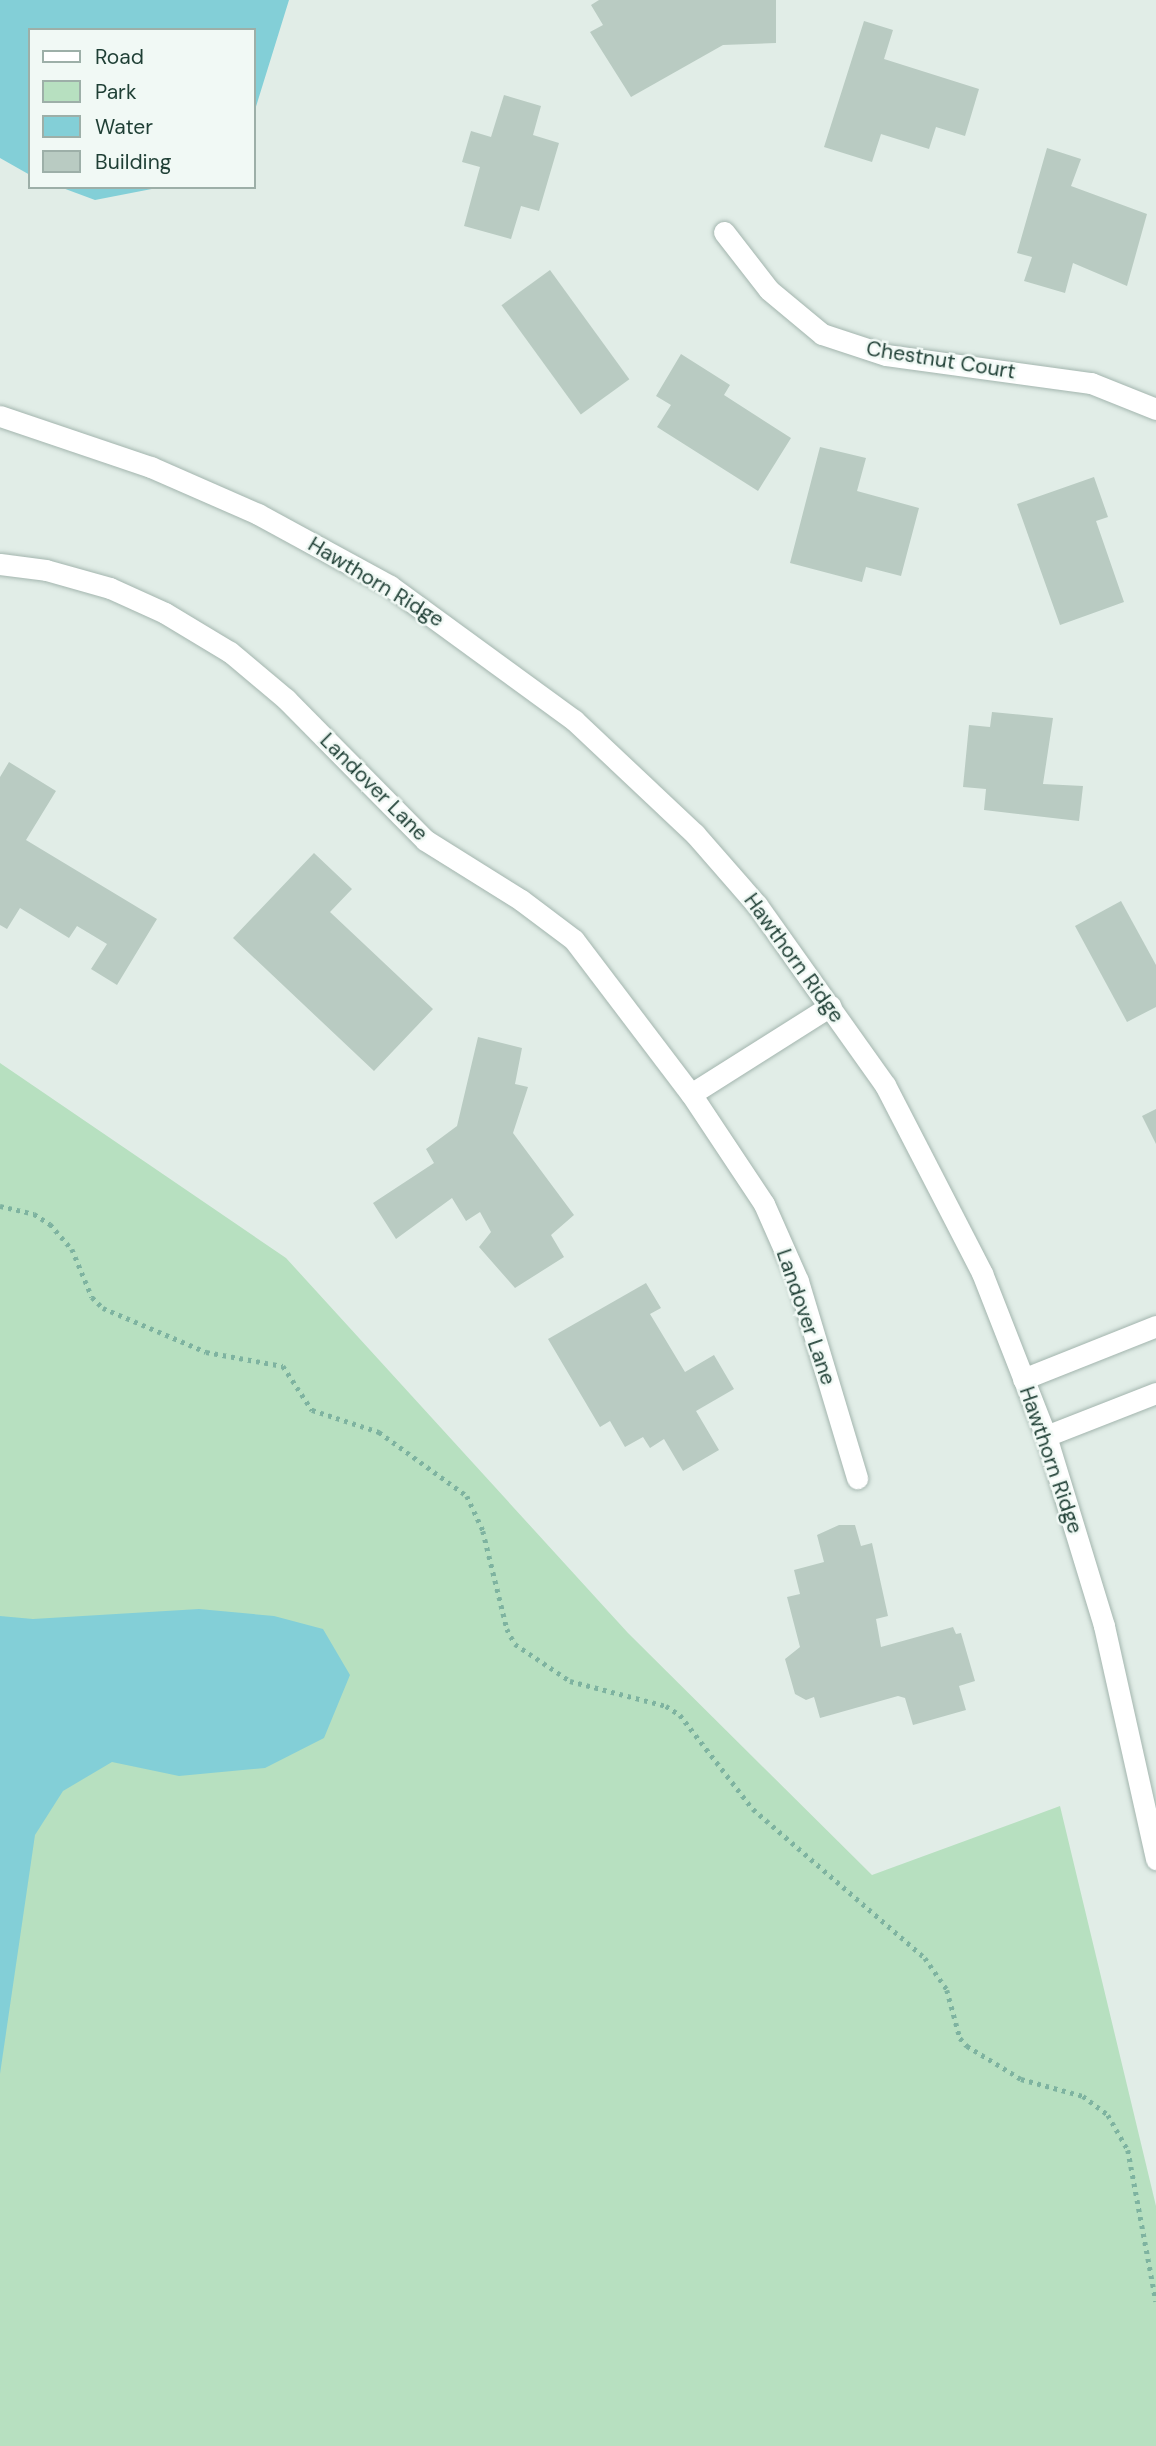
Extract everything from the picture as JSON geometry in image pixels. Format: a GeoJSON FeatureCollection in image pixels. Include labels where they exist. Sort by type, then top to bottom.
{"type":"FeatureCollection","features":[{"type":"Feature","properties":{"kind":"street","name":"Chestnut Court"},"geometry":{"type":"LineString","coordinates":[[724,232],[769,290],[822,334],[886,355],[1091,383],[1156,409]]}},
{"type":"Feature","properties":{"kind":"street","name":"Hawthorn Ridge"},"geometry":{"type":"LineString","coordinates":[[0,416],[151,467],[258,514],[390,586],[468,638],[574,720],[695,834],[757,905],[885,1085],[982,1273],[1046,1436],[1104,1626],[1156,1859]]}},
{"type":"Feature","properties":{"kind":"street","name":"Landover Lane"},"geometry":{"type":"LineString","coordinates":[[0,564],[71,576],[137,599],[241,660],[286,699],[425,840],[530,906],[574,940],[691,1094],[764,1204],[798,1281],[857,1478]]}},
{"type":"Feature","properties":{"kind":"street"},"geometry":{"type":"LineString","coordinates":[[691,1094],[831,1006]]}},
{"type":"Feature","properties":{"kind":"street"},"geometry":{"type":"LineString","coordinates":[[1023,1379],[1156,1326]]}},
{"type":"Feature","properties":{"kind":"street"},"geometry":{"type":"LineString","coordinates":[[1046,1436],[1156,1393]]}},
{"type":"Feature","properties":{"kind":"path"},"geometry":{"type":"LineString","coordinates":[[0,1206],[34,1214],[50,1224],[72,1249],[92,1297],[103,1308],[206,1352],[283,1366],[312,1410],[379,1432],[467,1496],[483,1531],[507,1629],[515,1644],[570,1681],[666,1706],[680,1715],[753,1809],[925,1958],[947,1990],[960,2038],[967,2046],[1021,2079],[1083,2096],[1108,2115],[1128,2150],[1156,2301]]}},
{"type":"Feature","properties":{"kind":"green space"},"geometry":{"type":"Polygon","coordinates":[[[0,1063],[286,1258],[628,1633],[872,1875],[1060,1806],[1156,2206],[1156,2446],[0,2446],[0,1063]]]}},
{"type":"Feature","properties":{"kind":"water"},"geometry":{"type":"Polygon","coordinates":[[[0,0],[289,0],[256,107],[256,28],[28,28],[28,174],[0,158],[0,0]]]}},
{"type":"Feature","properties":{"kind":"water"},"geometry":{"type":"Polygon","coordinates":[[[65,189],[152,189],[95,200],[65,189]]]}},
{"type":"Feature","properties":{"kind":"water"},"geometry":{"type":"Polygon","coordinates":[[[199,1609],[274,1616],[323,1629],[350,1675],[324,1738],[265,1768],[179,1776],[112,1762],[63,1791],[35,1835],[0,2074],[0,1616],[33,1619],[199,1609]]]}},
{"type":"Feature","properties":{"kind":"building"},"geometry":{"type":"Polygon","coordinates":[[[599,0],[776,0],[776,43],[723,45],[631,97],[590,32],[603,25],[591,5],[599,0]]]}},
{"type":"Feature","properties":{"kind":"building"},"geometry":{"type":"Polygon","coordinates":[[[864,21],[893,30],[884,59],[979,89],[965,136],[936,127],[929,149],[881,134],[872,162],[824,147],[864,21]]]}},
{"type":"Feature","properties":{"kind":"building"},"geometry":{"type":"Polygon","coordinates":[[[504,95],[541,106],[533,135],[559,143],[539,211],[521,206],[511,239],[464,226],[480,167],[462,162],[471,131],[491,137],[504,95]]]}},
{"type":"Feature","properties":{"kind":"building"},"geometry":{"type":"Polygon","coordinates":[[[1047,148],[1081,159],[1071,186],[1147,214],[1127,286],[1073,263],[1065,293],[1024,281],[1032,257],[1017,253],[1047,148]]]}},
{"type":"Feature","properties":{"kind":"building"},"geometry":{"type":"Polygon","coordinates":[[[550,270],[629,379],[581,414],[501,305],[550,270]]]}},
{"type":"Feature","properties":{"kind":"building"},"geometry":{"type":"Polygon","coordinates":[[[681,354],[730,385],[724,395],[791,438],[758,491],[657,427],[671,405],[656,396],[681,354]]]}},
{"type":"Feature","properties":{"kind":"building"},"geometry":{"type":"Polygon","coordinates":[[[820,447],[866,458],[857,491],[919,508],[901,576],[866,567],[862,582],[790,563],[820,447]]]}},
{"type":"Feature","properties":{"kind":"building"},"geometry":{"type":"Polygon","coordinates":[[[1094,477],[1108,517],[1096,521],[1124,602],[1060,625],[1017,504],[1094,477]]]}},
{"type":"Feature","properties":{"kind":"building"},"geometry":{"type":"Polygon","coordinates":[[[992,712],[1053,718],[1043,784],[1083,786],[1079,821],[984,810],[986,789],[963,787],[969,725],[990,727],[992,712]]]}},
{"type":"Feature","properties":{"kind":"building"},"geometry":{"type":"Polygon","coordinates":[[[9,762],[56,791],[26,840],[157,919],[117,985],[91,969],[107,944],[77,926],[69,938],[20,908],[7,929],[0,925],[0,777],[9,762]]]}},
{"type":"Feature","properties":{"kind":"building"},"geometry":{"type":"Polygon","coordinates":[[[314,853],[352,889],[330,912],[433,1009],[374,1071],[233,938],[314,853]]]}},
{"type":"Feature","properties":{"kind":"building"},"geometry":{"type":"Polygon","coordinates":[[[1121,901],[1156,965],[1156,1007],[1127,1022],[1075,926],[1121,901]]]}},
{"type":"Feature","properties":{"kind":"building"},"geometry":{"type":"Polygon","coordinates":[[[478,1037],[522,1048],[515,1084],[528,1087],[513,1133],[574,1215],[551,1235],[564,1257],[515,1288],[479,1247],[491,1232],[480,1212],[466,1221],[452,1198],[396,1239],[373,1203],[434,1163],[426,1149],[457,1126],[478,1037]]]}},
{"type":"Feature","properties":{"kind":"building"},"geometry":{"type":"Polygon","coordinates":[[[1156,1109],[1156,1144],[1142,1116],[1156,1109]]]}},
{"type":"Feature","properties":{"kind":"building"},"geometry":{"type":"Polygon","coordinates":[[[646,1283],[661,1308],[650,1314],[685,1372],[714,1355],[734,1389],[696,1411],[719,1450],[683,1471],[664,1439],[650,1448],[643,1437],[625,1447],[610,1421],[600,1427],[548,1339],[646,1283]]]}},
{"type":"Feature","properties":{"kind":"building"},"geometry":{"type":"Polygon","coordinates":[[[839,1525],[855,1525],[861,1546],[872,1543],[888,1616],[876,1619],[881,1647],[953,1627],[956,1634],[961,1633],[975,1681],[959,1686],[966,1710],[913,1725],[905,1698],[898,1696],[820,1718],[814,1697],[806,1700],[795,1694],[785,1659],[800,1647],[787,1597],[800,1594],[794,1570],[824,1562],[817,1535],[839,1525]]]}}]}
